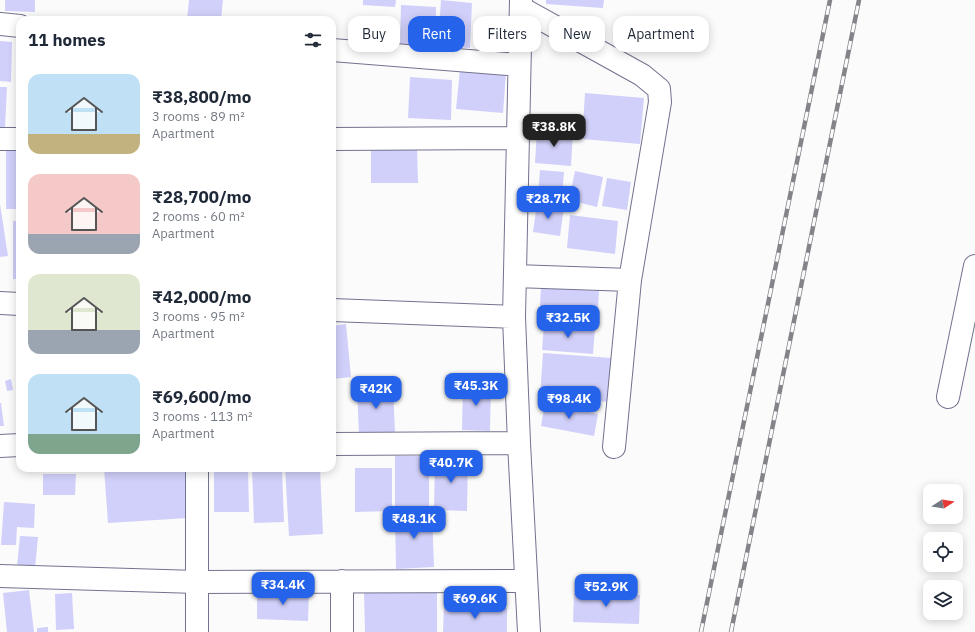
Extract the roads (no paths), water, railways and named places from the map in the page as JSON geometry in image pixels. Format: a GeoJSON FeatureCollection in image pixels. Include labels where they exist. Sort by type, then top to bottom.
{"type":"FeatureCollection","features":[{"type":"Feature","properties":{"kind":"street"},"geometry":{"type":"LineString","coordinates":[[529,632],[514,317],[521,4],[642,75],[659,89],[660,102],[630,280],[614,447]]}},
{"type":"Feature","properties":{"kind":"street"},"geometry":{"type":"LineString","coordinates":[[0,24],[16,26]]}},
{"type":"Feature","properties":{"kind":"street"},"geometry":{"type":"LineString","coordinates":[[336,50],[519,65]]}},
{"type":"Feature","properties":{"kind":"street"},"geometry":{"type":"LineString","coordinates":[[336,139],[518,138]]}},
{"type":"Feature","properties":{"kind":"street"},"geometry":{"type":"LineString","coordinates":[[0,139],[16,139]]}},
{"type":"Feature","properties":{"kind":"street"},"geometry":{"type":"LineString","coordinates":[[948,398],[970,311],[975,266]]}},
{"type":"Feature","properties":{"kind":"street"},"geometry":{"type":"LineString","coordinates":[[515,276],[630,280]]}},
{"type":"Feature","properties":{"kind":"street"},"geometry":{"type":"LineString","coordinates":[[0,303],[16,304]]}},
{"type":"Feature","properties":{"kind":"street"},"geometry":{"type":"LineString","coordinates":[[336,310],[514,317]]}},
{"type":"Feature","properties":{"kind":"street"},"geometry":{"type":"LineString","coordinates":[[336,444],[519,443]]}},
{"type":"Feature","properties":{"kind":"street"},"geometry":{"type":"LineString","coordinates":[[0,446],[16,446]]}},
{"type":"Feature","properties":{"kind":"street"},"geometry":{"type":"LineString","coordinates":[[197,472],[198,632]]}},
{"type":"Feature","properties":{"kind":"street"},"geometry":{"type":"LineString","coordinates":[[0,576],[198,582],[526,581]]}},
{"type":"Feature","properties":{"kind":"street"},"geometry":{"type":"LineString","coordinates":[[342,581],[342,632]]}},
{"type":"Feature","properties":{"kind":"railway"},"geometry":{"type":"LineString","coordinates":[[701,632],[830,0]]}},
{"type":"Feature","properties":{"kind":"railway"},"geometry":{"type":"LineString","coordinates":[[731,632],[859,0]]}}]}
